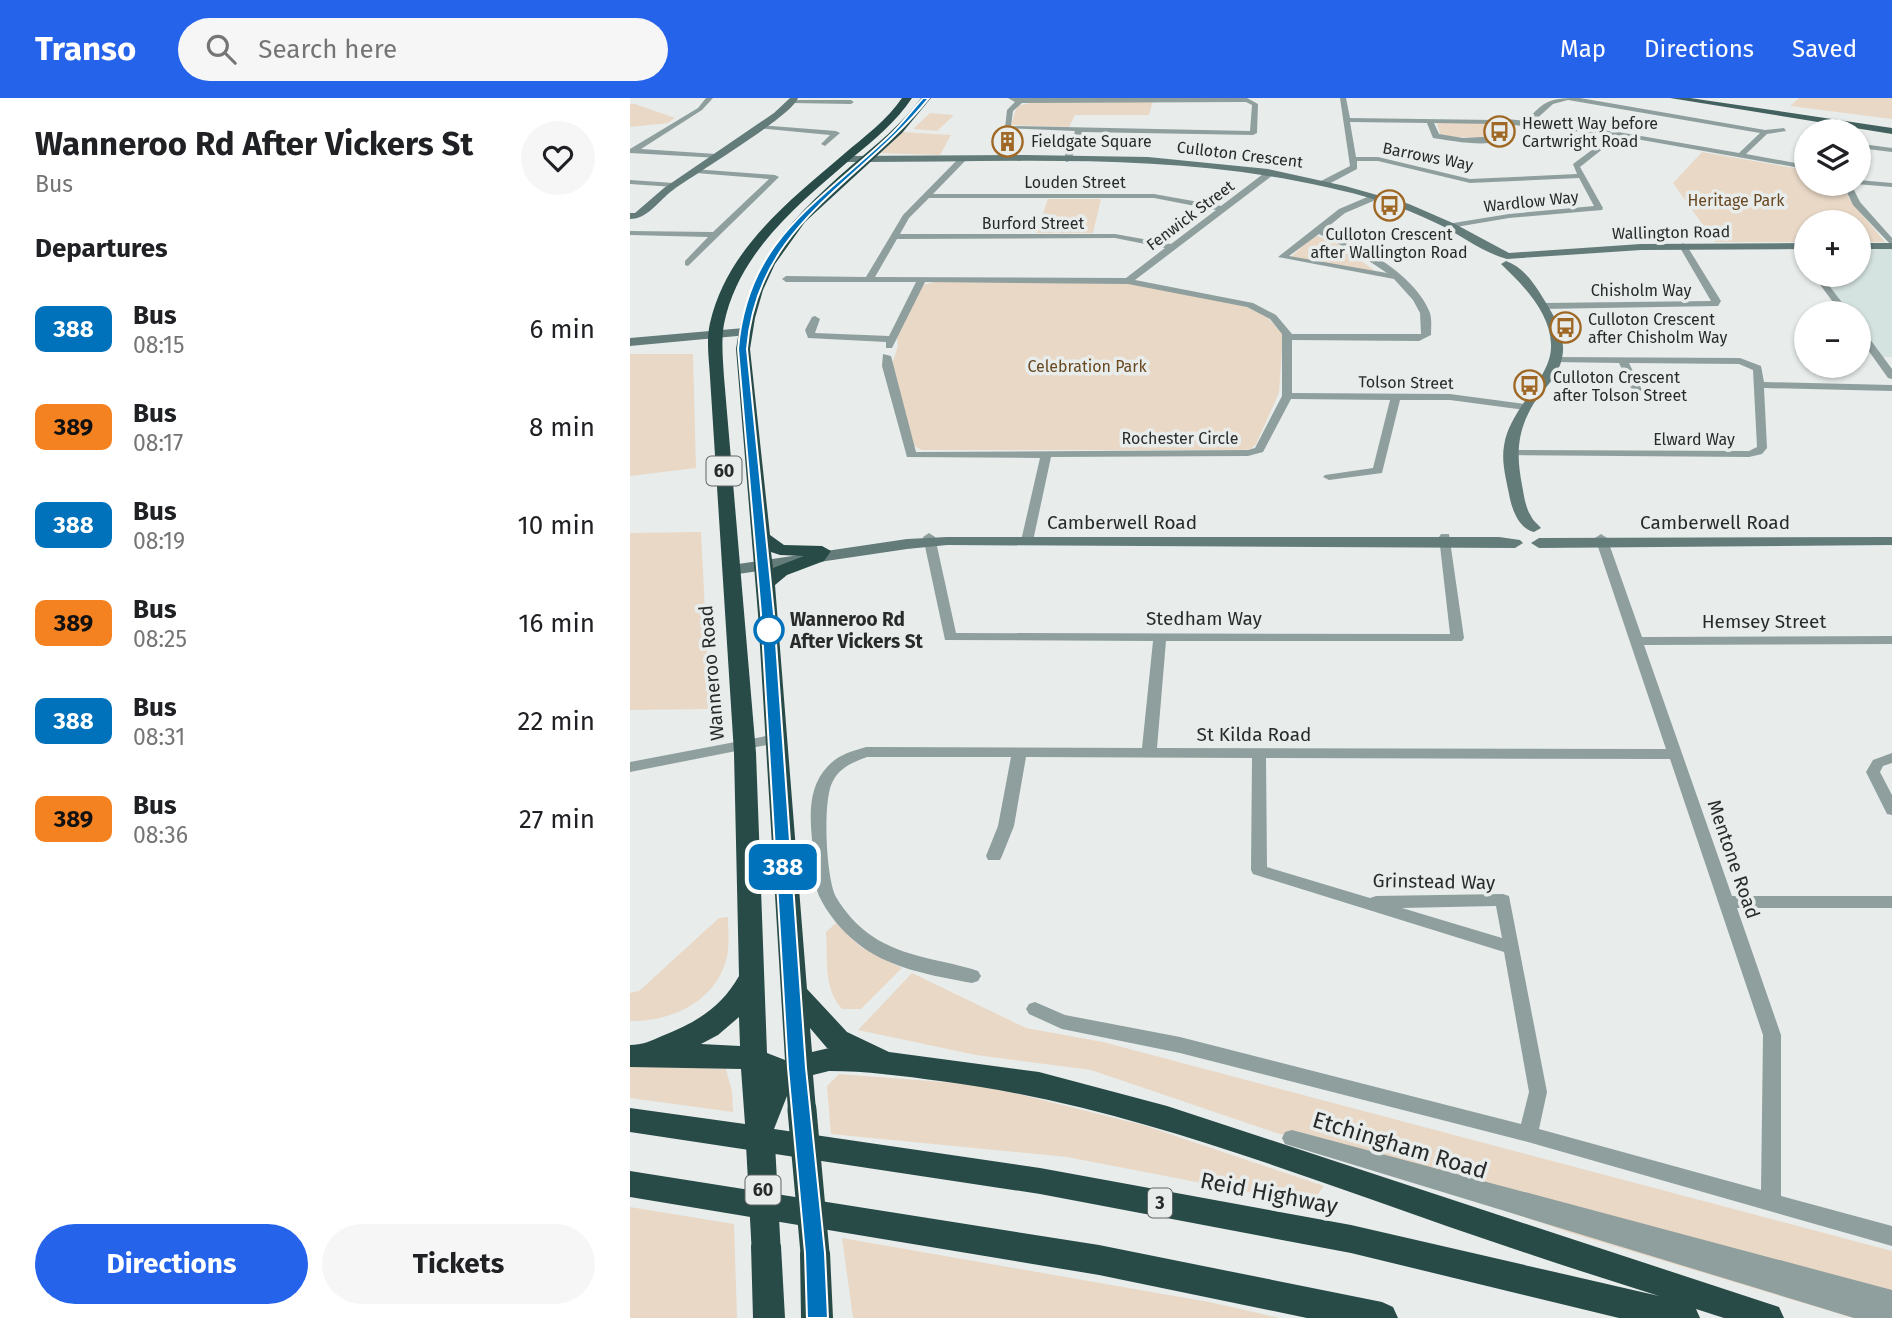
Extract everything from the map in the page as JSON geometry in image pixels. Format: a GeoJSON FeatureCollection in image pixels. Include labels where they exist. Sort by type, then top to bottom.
{"type":"FeatureCollection","features":[{"type":"Feature","properties":{"kind":"highway","name":"Wanneroo Road"},"geometry":{"type":"LineString","coordinates":[[769,1318],[762,1117],[754,1060],[745,749],[716,335],[718,321],[731,285],[748,255],[788,207],[881,127],[907,98]]}},
{"type":"Feature","properties":{"kind":"highway","name":"60"},"geometry":{"type":"LineString","coordinates":[[817,1318],[815,1253],[797,1085],[777,743],[743,349],[744,332],[752,296],[772,255],[810,209],[900,129],[926,98]]}},
{"type":"Feature","properties":{"kind":"highway"},"geometry":{"type":"LineString","coordinates":[[760,537],[780,550],[821,554]]}},
{"type":"Feature","properties":{"kind":"highway"},"geometry":{"type":"LineString","coordinates":[[763,570],[787,568],[821,554]]}},
{"type":"Feature","properties":{"kind":"highway"},"geometry":{"type":"LineString","coordinates":[[636,1056],[709,1027],[733,1010],[751,978]]}},
{"type":"Feature","properties":{"kind":"highway"},"geometry":{"type":"LineString","coordinates":[[792,990],[838,1040],[900,1065]]}},
{"type":"Feature","properties":{"kind":"highway"},"geometry":{"type":"LineString","coordinates":[[636,1056],[732,1056],[771,1064],[797,1085]]}},
{"type":"Feature","properties":{"kind":"highway"},"geometry":{"type":"LineString","coordinates":[[762,1117],[778,1083],[797,1085],[823,1060],[900,1065],[985,1075],[1054,1087],[1174,1121],[1523,1239],[1707,1295],[1768,1318]]}},
{"type":"Feature","properties":{"kind":"highway","name":"Reid Highway"},"geometry":{"type":"LineString","coordinates":[[630,1120],[1040,1181],[1351,1239],[1684,1318]]}},
{"type":"Feature","properties":{"kind":"highway"},"geometry":{"type":"LineString","coordinates":[[630,1184],[1099,1259],[1382,1318]]}},
{"type":"Feature","properties":{"kind":"main road"},"geometry":{"type":"LineString","coordinates":[[1674,98],[1892,131]]}},
{"type":"Feature","properties":{"kind":"main road"},"geometry":{"type":"LineString","coordinates":[[1717,98],[1892,124]]}},
{"type":"Feature","properties":{"kind":"street"},"geometry":{"type":"LineString","coordinates":[[710,98],[700,108],[632,151],[716,156]]}},
{"type":"Feature","properties":{"kind":"street"},"geometry":{"type":"LineString","coordinates":[[1011,98],[1020,102],[1256,99],[1253,133]]}},
{"type":"Feature","properties":{"kind":"street"},"geometry":{"type":"LineString","coordinates":[[1324,183],[1354,167],[1343,98]]}},
{"type":"Feature","properties":{"kind":"street"},"geometry":{"type":"LineString","coordinates":[[1529,123],[1539,110],[1557,98],[1568,98],[1765,132],[1784,130]]}},
{"type":"Feature","properties":{"kind":"street"},"geometry":{"type":"LineString","coordinates":[[633,219],[674,185],[760,127],[793,100],[851,102]]}},
{"type":"Feature","properties":{"kind":"street"},"geometry":{"type":"LineString","coordinates":[[1020,102],[1010,110],[1007,127],[1253,133],[1262,140]]}},
{"type":"Feature","properties":{"kind":"street"},"geometry":{"type":"LineString","coordinates":[[1346,120],[1498,120],[1529,123],[1618,134],[1794,165]]}},
{"type":"Feature","properties":{"kind":"street"},"geometry":{"type":"LineString","coordinates":[[1429,120],[1436,136],[1464,140],[1500,140],[1505,137],[1498,120]]}},
{"type":"Feature","properties":{"kind":"street"},"geometry":{"type":"LineString","coordinates":[[760,127],[836,133],[831,141],[825,144]]}},
{"type":"Feature","properties":{"kind":"street"},"geometry":{"type":"LineString","coordinates":[[1067,160],[1079,129]]}},
{"type":"Feature","properties":{"kind":"street"},"geometry":{"type":"LineString","coordinates":[[1740,156],[1765,132]]}},
{"type":"Feature","properties":{"kind":"street","name":"Wardlow Way"},"geometry":{"type":"LineString","coordinates":[[1450,226],[1509,216],[1599,208],[1577,166],[1618,134]]}},
{"type":"Feature","properties":{"kind":"street"},"geometry":{"type":"LineString","coordinates":[[1871,149],[1892,150]]}},
{"type":"Feature","properties":{"kind":"street","name":"Culloton Crescent"},"geometry":{"type":"LineString","coordinates":[[844,159],[1141,160],[1270,173],[1324,183],[1375,197],[1450,226],[1508,260],[1543,306],[1558,334],[1557,360]]}},
{"type":"Feature","properties":{"kind":"street","name":"Barrows Way"},"geometry":{"type":"LineString","coordinates":[[1353,159],[1378,159],[1470,181],[1582,176]]}},
{"type":"Feature","properties":{"kind":"street"},"geometry":{"type":"LineString","coordinates":[[869,279],[906,217],[962,160]]}},
{"type":"Feature","properties":{"kind":"street"},"geometry":{"type":"LineString","coordinates":[[688,263],[775,177],[696,171]]}},
{"type":"Feature","properties":{"kind":"street","name":"Fenwick Street"},"geometry":{"type":"LineString","coordinates":[[1128,281],[1270,173]]}},
{"type":"Feature","properties":{"kind":"street"},"geometry":{"type":"LineString","coordinates":[[630,182],[674,185]]}},
{"type":"Feature","properties":{"kind":"street"},"geometry":{"type":"LineString","coordinates":[[1871,183],[1892,185]]}},
{"type":"Feature","properties":{"kind":"street","name":"Louden Street"},"geometry":{"type":"LineString","coordinates":[[926,196],[1154,197],[1222,209]]}},
{"type":"Feature","properties":{"kind":"street"},"geometry":{"type":"LineString","coordinates":[[1853,196],[1892,244]]}},
{"type":"Feature","properties":{"kind":"street"},"geometry":{"type":"LineString","coordinates":[[1375,197],[1342,211],[1282,257],[1394,277]]}},
{"type":"Feature","properties":{"kind":"street"},"geometry":{"type":"LineString","coordinates":[[786,279],[1128,281],[1250,305],[1273,317],[1288,337],[1419,338],[1426,335],[1426,315],[1410,290],[1361,250],[1318,231]]}},
{"type":"Feature","properties":{"kind":"street"},"geometry":{"type":"LineString","coordinates":[[630,233],[715,235]]}},
{"type":"Feature","properties":{"kind":"street","name":"Burford Street"},"geometry":{"type":"LineString","coordinates":[[894,237],[1115,236],[1171,247]]}},
{"type":"Feature","properties":{"kind":"street"},"geometry":{"type":"LineString","coordinates":[[1871,245],[1892,244]]}},
{"type":"Feature","properties":{"kind":"street","name":"Wallington Road"},"geometry":{"type":"LineString","coordinates":[[1508,260],[1601,250],[1683,246],[1794,246]]}},
{"type":"Feature","properties":{"kind":"street","name":"Chisholm Way"},"geometry":{"type":"LineString","coordinates":[[1543,306],[1715,304],[1716,301],[1683,246]]}},
{"type":"Feature","properties":{"kind":"street"},"geometry":{"type":"LineString","coordinates":[[815,319],[810,330],[811,336],[889,347],[922,280]]}},
{"type":"Feature","properties":{"kind":"street"},"geometry":{"type":"LineString","coordinates":[[1826,287],[1837,301]]}},
{"type":"Feature","properties":{"kind":"street"},"geometry":{"type":"LineString","coordinates":[[630,342],[744,332]]}},
{"type":"Feature","properties":{"kind":"street","name":"Rochester Circle"},"geometry":{"type":"LineString","coordinates":[[889,347],[887,366],[911,454],[1248,453],[1259,450],[1287,396],[1288,337]]}},
{"type":"Feature","properties":{"kind":"street"},"geometry":{"type":"LineString","coordinates":[[1871,347],[1892,376]]}},
{"type":"Feature","properties":{"kind":"street"},"geometry":{"type":"LineString","coordinates":[[1512,534],[1519,510],[1509,453],[1512,436],[1525,407],[1543,386],[1557,360],[1741,361],[1752,363],[1758,368],[1759,385],[1892,388]]}},
{"type":"Feature","properties":{"kind":"street"},"geometry":{"type":"LineString","coordinates":[[1623,361],[1637,390]]}},
{"type":"Feature","properties":{"kind":"street","name":"Elward Way"},"geometry":{"type":"LineString","coordinates":[[1509,453],[1758,452],[1762,448],[1759,385]]}},
{"type":"Feature","properties":{"kind":"street","name":"Tolson Street"},"geometry":{"type":"LineString","coordinates":[[1287,396],[1450,397],[1525,407]]}},
{"type":"Feature","properties":{"kind":"street"},"geometry":{"type":"LineString","coordinates":[[1329,477],[1378,471],[1396,396]]}},
{"type":"Feature","properties":{"kind":"street"},"geometry":{"type":"LineString","coordinates":[[1028,538],[1046,454]]}},
{"type":"Feature","properties":{"kind":"street"},"geometry":{"type":"LineString","coordinates":[[1519,510],[1538,534]]}},
{"type":"Feature","properties":{"kind":"street","name":"Camberwell Road"},"geometry":{"type":"LineString","coordinates":[[821,554],[929,539],[1445,539],[1512,534],[1520,526],[1538,534],[1602,540],[1892,539]]}},
{"type":"Feature","properties":{"kind":"street","name":"Stedham Way"},"geometry":{"type":"LineString","coordinates":[[929,539],[950,638],[1457,638],[1445,539]]}},
{"type":"Feature","properties":{"kind":"street","name":"Mentone Road"},"geometry":{"type":"LineString","coordinates":[[1602,540],[1772,1035],[1771,1203]]}},
{"type":"Feature","properties":{"kind":"street"},"geometry":{"type":"LineString","coordinates":[[731,567],[763,570]]}},
{"type":"Feature","properties":{"kind":"street"},"geometry":{"type":"LineString","coordinates":[[1149,752],[1160,637]]}},
{"type":"Feature","properties":{"kind":"street","name":"Hemsey Street"},"geometry":{"type":"LineString","coordinates":[[1636,641],[1892,640]]}},
{"type":"Feature","properties":{"kind":"street"},"geometry":{"type":"LineString","coordinates":[[630,767],[645,771],[777,743]]}},
{"type":"Feature","properties":{"kind":"street","name":"St Kilda Road"},"geometry":{"type":"LineString","coordinates":[[972,976],[915,962],[867,941],[847,923],[826,894],[816,819],[823,785],[836,765],[850,756],[866,752],[1675,754]]}},
{"type":"Feature","properties":{"kind":"street"},"geometry":{"type":"LineString","coordinates":[[993,856],[1006,826],[1019,753]]}},
{"type":"Feature","properties":{"kind":"street","name":"Grinstead Way"},"geometry":{"type":"LineString","coordinates":[[1259,753],[1259,870],[1513,948]]}},
{"type":"Feature","properties":{"kind":"street"},"geometry":{"type":"LineString","coordinates":[[1892,758],[1878,763],[1873,772],[1892,810]]}},
{"type":"Feature","properties":{"kind":"street","name":"Grinstead Way"},"geometry":{"type":"LineString","coordinates":[[1361,902],[1503,900],[1538,1092],[1528,1134]]}},
{"type":"Feature","properties":{"kind":"street"},"geometry":{"type":"LineString","coordinates":[[1726,902],[1892,902]]}},
{"type":"Feature","properties":{"kind":"street","name":"Etchingham Road"},"geometry":{"type":"LineString","coordinates":[[1035,1009],[1062,1022],[1180,1045],[1528,1134],[1892,1236]]}},
{"type":"Feature","properties":{"kind":"street","name":"Etchingham Road"},"geometry":{"type":"LineString","coordinates":[[1888,1318],[1292,1138],[1892,1300]]}},
{"type":"Feature","properties":{"kind":"shaded area"},"geometry":{"type":"Polygon","coordinates":[[[1871,249],[1892,249],[1892,357],[1882,357],[1871,342],[1871,301],[1840,301],[1829,287],[1871,287],[1871,249]]]}},
{"type":"Feature","properties":{"kind":"green space"},"geometry":{"type":"Polygon","coordinates":[[[1799,98],[1892,98],[1892,119],[1790,106],[1799,98]]]}},
{"type":"Feature","properties":{"kind":"green space"},"geometry":{"type":"Polygon","coordinates":[[[1038,101],[1153,101],[1149,115],[1075,115],[1069,127],[1011,125],[1017,106],[1038,101]]]}},
{"type":"Feature","properties":{"kind":"green space"},"geometry":{"type":"Polygon","coordinates":[[[630,104],[675,118],[668,123],[630,127],[630,104]]]}},
{"type":"Feature","properties":{"kind":"green space"},"geometry":{"type":"Polygon","coordinates":[[[930,113],[954,115],[937,131],[913,129],[930,113]]]}},
{"type":"Feature","properties":{"kind":"green space"},"geometry":{"type":"Polygon","coordinates":[[[1437,123],[1493,123],[1499,138],[1447,137],[1440,134],[1437,123]]]}},
{"type":"Feature","properties":{"kind":"green space"},"geometry":{"type":"Polygon","coordinates":[[[903,132],[951,135],[940,155],[879,153],[903,132]]]}},
{"type":"Feature","properties":{"kind":"green space","name":"Heritage Park"},"geometry":{"type":"Polygon","coordinates":[[[1702,152],[1794,168],[1794,196],[1848,196],[1858,210],[1794,210],[1794,242],[1715,242],[1673,183],[1702,152]]]}},
{"type":"Feature","properties":{"kind":"green space"},"geometry":{"type":"Polygon","coordinates":[[[1048,199],[1101,199],[1093,233],[1036,233],[1048,199]]]}},
{"type":"Feature","properties":{"kind":"green space","name":"Heritage Park"},"geometry":{"type":"Polygon","coordinates":[[[1871,225],[1885,242],[1871,242],[1871,225]]]}},
{"type":"Feature","properties":{"kind":"green space"},"geometry":{"type":"Polygon","coordinates":[[[1315,235],[1342,246],[1379,274],[1291,257],[1315,235]]]}},
{"type":"Feature","properties":{"kind":"green space","name":"Celebration Park"},"geometry":{"type":"Polygon","coordinates":[[[934,282],[1103,282],[1145,285],[1245,306],[1268,318],[1283,335],[1279,393],[1256,444],[1251,449],[922,450],[914,446],[892,364],[898,346],[897,338],[923,285],[934,282]]]}},
{"type":"Feature","properties":{"kind":"green space"},"geometry":{"type":"Polygon","coordinates":[[[630,354],[693,354],[696,468],[630,476],[630,354]]]}},
{"type":"Feature","properties":{"kind":"green space"},"geometry":{"type":"Polygon","coordinates":[[[701,532],[710,709],[630,710],[630,533],[701,532]]]}},
{"type":"Feature","properties":{"kind":"green space"},"geometry":{"type":"Polygon","coordinates":[[[728,917],[726,961],[712,988],[689,1007],[675,1013],[661,1018],[630,1021],[630,993],[639,991],[719,918],[728,917]]]}},
{"type":"Feature","properties":{"kind":"green space"},"geometry":{"type":"Polygon","coordinates":[[[836,923],[862,948],[902,968],[861,1009],[842,1009],[829,983],[826,932],[836,923]]]}},
{"type":"Feature","properties":{"kind":"green space"},"geometry":{"type":"Polygon","coordinates":[[[912,973],[1026,1028],[1103,1042],[1892,1251],[1892,1318],[1853,1318],[1571,1233],[1091,1070],[976,1055],[858,1030],[912,973]]]}},
{"type":"Feature","properties":{"kind":"green space"},"geometry":{"type":"Polygon","coordinates":[[[630,1065],[726,1069],[732,1092],[733,1112],[630,1098],[630,1065]]]}},
{"type":"Feature","properties":{"kind":"green space"},"geometry":{"type":"Polygon","coordinates":[[[839,1074],[982,1085],[1143,1125],[1324,1186],[1314,1199],[1248,1192],[1067,1157],[831,1134],[827,1086],[839,1074]]]}},
{"type":"Feature","properties":{"kind":"green space"},"geometry":{"type":"Polygon","coordinates":[[[630,1207],[734,1224],[737,1318],[630,1318],[630,1207]]]}},
{"type":"Feature","properties":{"kind":"green space"},"geometry":{"type":"Polygon","coordinates":[[[842,1238],[1209,1302],[1280,1318],[853,1318],[842,1238]]]}},
{"type":"Feature","properties":{"kind":"bus line","name":"388"},"geometry":{"type":"LineString","coordinates":[[817,1318],[815,1253],[797,1068],[781,843],[768,614],[755,499],[743,349],[744,332],[757,282],[789,231],[892,137],[926,98]]}},
{"type":"Feature","properties":{"kind":"place","name":"Hewett Way before Cartwright Road"},"geometry":{"type":"Point","coordinates":[1499,132]}},
{"type":"Feature","properties":{"kind":"place","name":"Fieldgate Square"},"geometry":{"type":"Point","coordinates":[1008,141]}},
{"type":"Feature","properties":{"kind":"place","name":"Culloton Crescent after Wallington Road"},"geometry":{"type":"Point","coordinates":[1389,205]}},
{"type":"Feature","properties":{"kind":"place","name":"Culloton Crescent after Chisholm Way"},"geometry":{"type":"Point","coordinates":[1565,328]}},
{"type":"Feature","properties":{"kind":"place","name":"Culloton Crescent after Tolson Street"},"geometry":{"type":"Point","coordinates":[1530,386]}},
{"type":"Feature","properties":{"kind":"place","name":"Wanneroo Rd After Vickers St"},"geometry":{"type":"Point","coordinates":[769,630]}}]}
